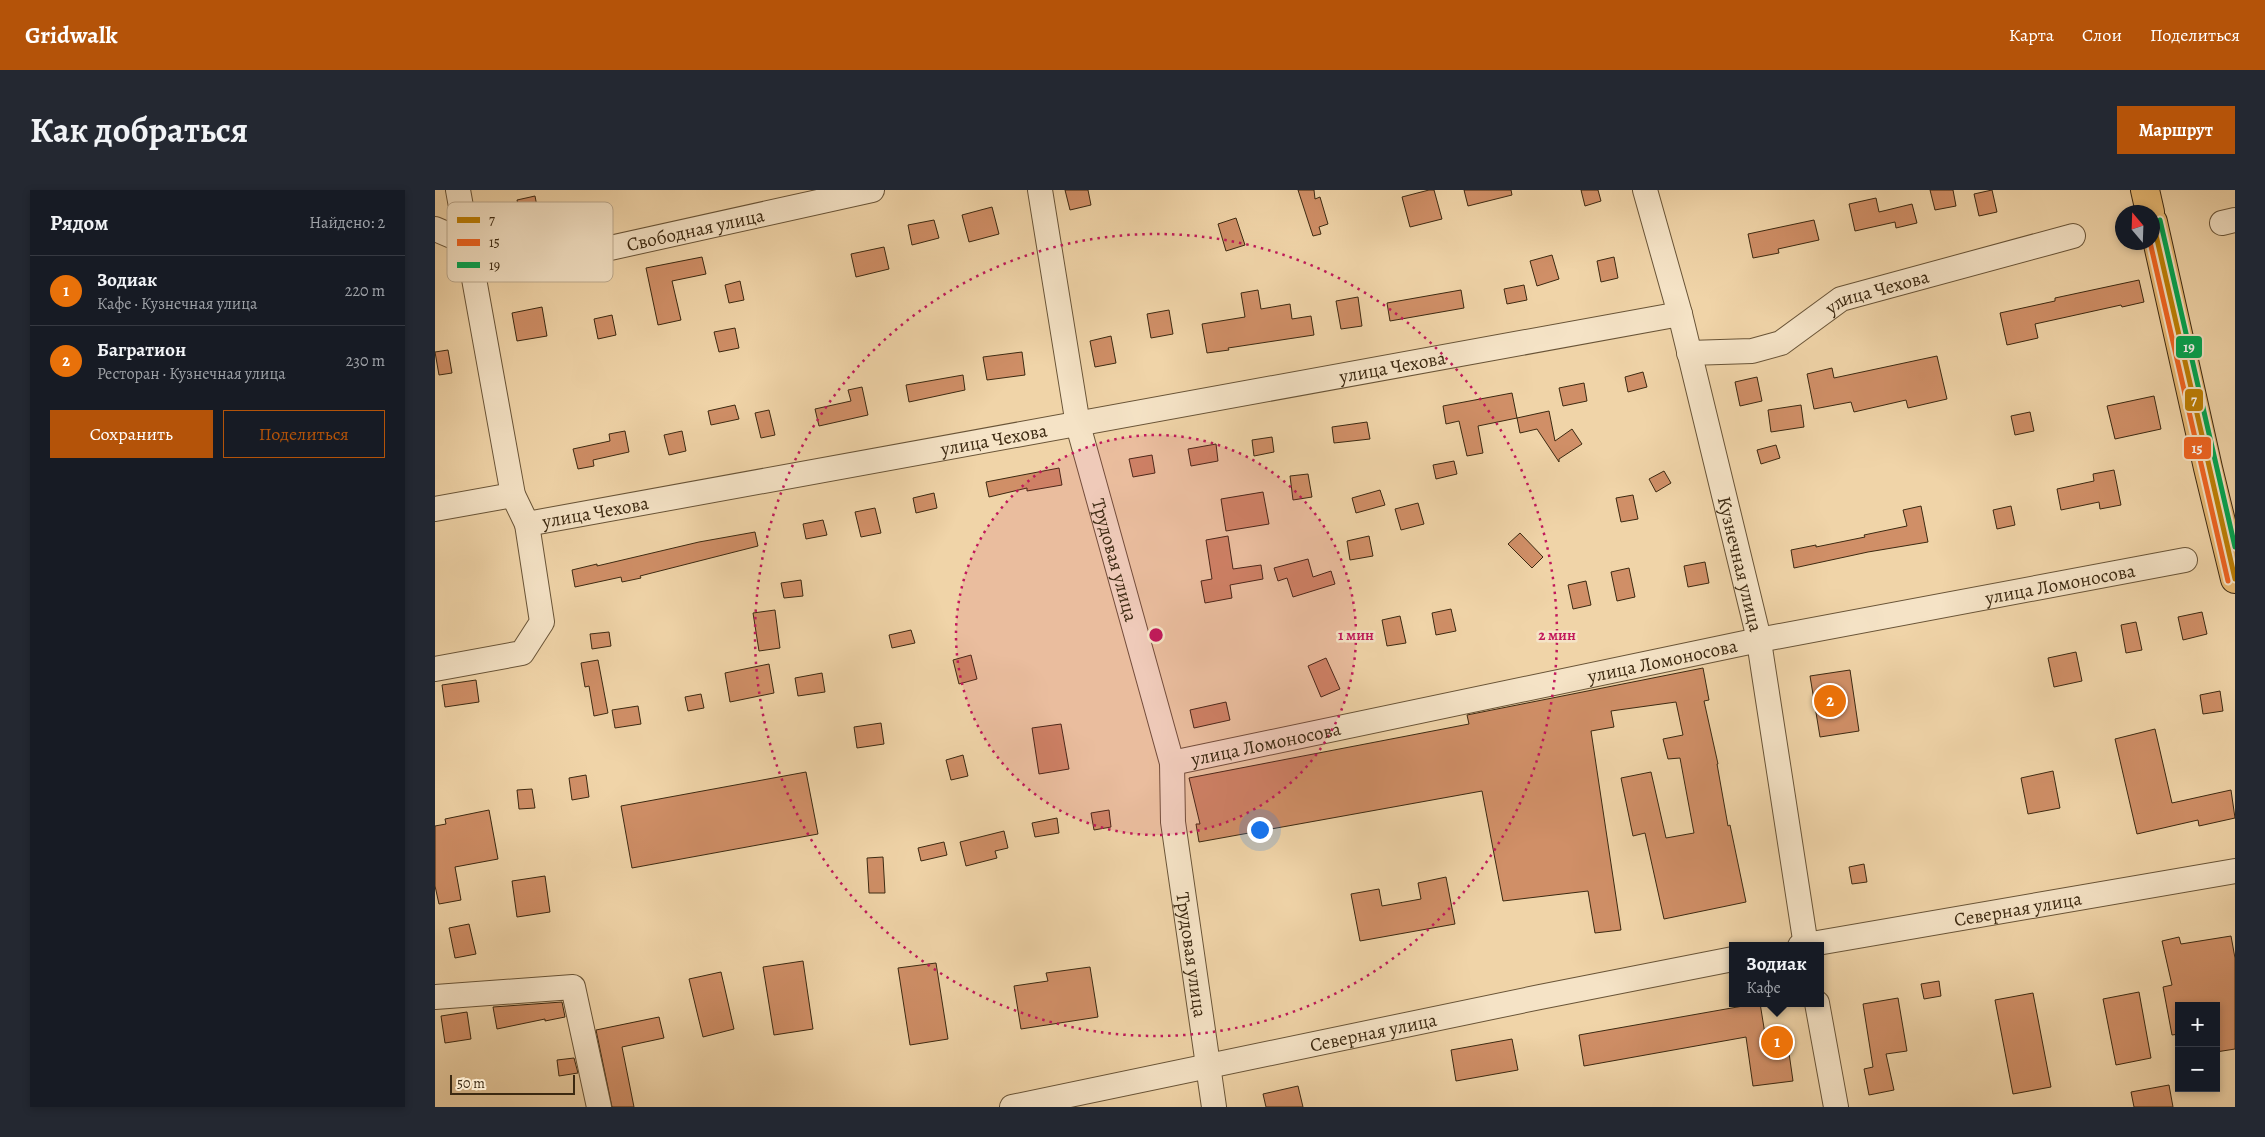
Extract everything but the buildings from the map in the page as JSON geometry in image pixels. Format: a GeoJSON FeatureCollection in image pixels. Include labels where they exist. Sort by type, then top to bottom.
{"type":"FeatureCollection","features":[{"type":"Feature","properties":{"kind":"main road"},"geometry":{"type":"LineString","coordinates":[[2145,190],[2148,205]]}},
{"type":"Feature","properties":{"kind":"main road"},"geometry":{"type":"LineString","coordinates":[[2159,250],[2235,579]]}},
{"type":"Feature","properties":{"kind":"street","name":"Свободная улица"},"geometry":{"type":"LineString","coordinates":[[613,247],[872,190]]}},
{"type":"Feature","properties":{"kind":"street","name":"Трудовая улица"},"geometry":{"type":"LineString","coordinates":[[1040,190],[1078,425],[1172,763],[1173,822],[1214,1107]]}},
{"type":"Feature","properties":{"kind":"street","name":"Кузнечная улица"},"geometry":{"type":"LineString","coordinates":[[1645,190],[1680,314],[1759,640],[1804,942]]}},
{"type":"Feature","properties":{"kind":"street","name":"Свободная улица"},"geometry":{"type":"LineString","coordinates":[[435,229],[447,234]]}},
{"type":"Feature","properties":{"kind":"street","name":"улица Чехова"},"geometry":{"type":"LineString","coordinates":[[1689,353],[1752,351],[1781,343],[1841,299],[2073,236]]}},
{"type":"Feature","properties":{"kind":"street"},"geometry":{"type":"LineString","coordinates":[[475,282],[513,495],[527,524]]}},
{"type":"Feature","properties":{"kind":"street","name":"улица Чехова"},"geometry":{"type":"LineString","coordinates":[[435,669],[522,653],[532,638],[542,622],[527,524],[1680,314]]}},
{"type":"Feature","properties":{"kind":"street"},"geometry":{"type":"LineString","coordinates":[[435,509],[513,495]]}},
{"type":"Feature","properties":{"kind":"street","name":"улица Ломоносова"},"geometry":{"type":"LineString","coordinates":[[1172,763],[1759,640],[2185,560]]}},
{"type":"Feature","properties":{"kind":"street","name":"Северная улица"},"geometry":{"type":"LineString","coordinates":[[1821,942],[2235,871]]}},
{"type":"Feature","properties":{"kind":"street","name":"Северная улица"},"geometry":{"type":"LineString","coordinates":[[1012,1107],[1729,960]]}},
{"type":"Feature","properties":{"kind":"street"},"geometry":{"type":"LineString","coordinates":[[435,998],[573,987],[599,1107]]}},
{"type":"Feature","properties":{"kind":"street"},"geometry":{"type":"LineString","coordinates":[[1818,1007],[1836,1107]]}},
{"type":"Feature","properties":{"kind":"transit line","name":"19"},"geometry":{"type":"LineString","coordinates":[[2160,220],[2235,547]]}},
{"type":"Feature","properties":{"kind":"transit line","name":"15"},"geometry":{"type":"LineString","coordinates":[[2152,250],[2228,581]]}},
{"type":"Feature","properties":{"kind":"transit line","name":"7"},"geometry":{"type":"LineString","coordinates":[[2159,250],[2235,579]]}},
{"type":"Feature","properties":{"kind":"place","name":"Багратион"},"geometry":{"type":"Point","coordinates":[1830,701]}},
{"type":"Feature","properties":{"kind":"place","name":"Зодиак"},"geometry":{"type":"Point","coordinates":[1777,1042]}}]}
